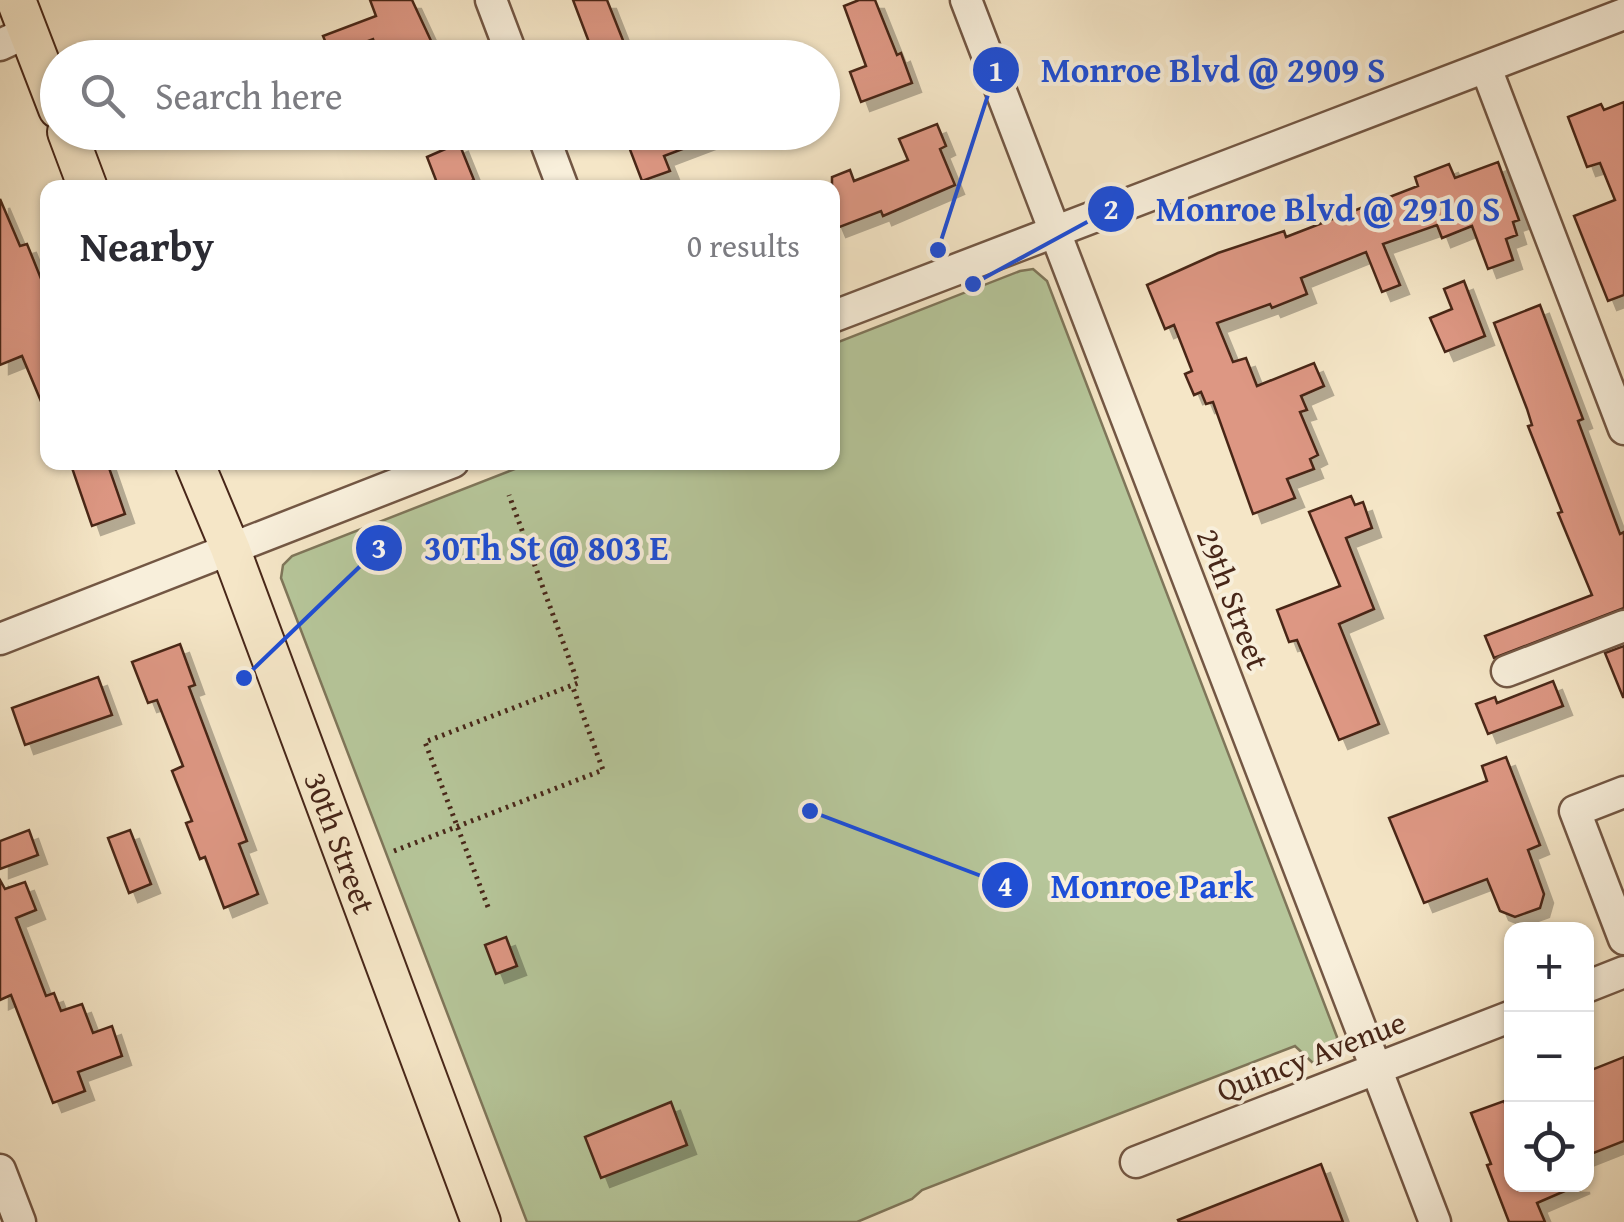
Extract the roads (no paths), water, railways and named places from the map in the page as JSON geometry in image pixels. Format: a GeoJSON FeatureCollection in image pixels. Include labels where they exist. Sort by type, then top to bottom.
{"type":"FeatureCollection","features":[{"type":"Feature","properties":{"kind":"main road"},"geometry":{"type":"LineString","coordinates":[[15,25],[40,74]]}},
{"type":"Feature","properties":{"kind":"main road"},"geometry":{"type":"LineString","coordinates":[[74,150],[85,180]]}},
{"type":"Feature","properties":{"kind":"main road","name":"30th Street"},"geometry":{"type":"LineString","coordinates":[[197,470],[230,548],[481,1222]]}},
{"type":"Feature","properties":{"kind":"street"},"geometry":{"type":"LineString","coordinates":[[491,0],[506,40]]}},
{"type":"Feature","properties":{"kind":"street","name":"29th Street"},"geometry":{"type":"LineString","coordinates":[[966,0],[1436,1222]]}},
{"type":"Feature","properties":{"kind":"street"},"geometry":{"type":"LineString","coordinates":[[840,314],[1624,14]]}},
{"type":"Feature","properties":{"kind":"street"},"geometry":{"type":"LineString","coordinates":[[1486,68],[1624,429]]}},
{"type":"Feature","properties":{"kind":"street"},"geometry":{"type":"LineString","coordinates":[[548,150],[559,180]]}},
{"type":"Feature","properties":{"kind":"street"},"geometry":{"type":"LineString","coordinates":[[0,639],[432,470]]}},
{"type":"Feature","properties":{"kind":"street"},"geometry":{"type":"LineString","coordinates":[[1507,670],[1624,626]]}},
{"type":"Feature","properties":{"kind":"street"},"geometry":{"type":"LineString","coordinates":[[1624,792],[1575,811],[1611,869],[1624,939]]}},
{"type":"Feature","properties":{"kind":"street"},"geometry":{"type":"LineString","coordinates":[[1594,984],[1624,972]]}},
{"type":"Feature","properties":{"kind":"street","name":"Quincy Avenue"},"geometry":{"type":"LineString","coordinates":[[1136,1162],[1504,1019]]}},
{"type":"Feature","properties":{"kind":"street"},"geometry":{"type":"LineString","coordinates":[[0,1170],[20,1222]]}},
{"type":"Feature","properties":{"kind":"place","name":"Monroe Blvd @ 2909 S"},"geometry":{"type":"Point","coordinates":[938,250]}},
{"type":"Feature","properties":{"kind":"place","name":"Monroe Blvd @ 2910 S"},"geometry":{"type":"Point","coordinates":[973,284]}},
{"type":"Feature","properties":{"kind":"place","name":"30Th St @ 803 E"},"geometry":{"type":"Point","coordinates":[244,678]}},
{"type":"Feature","properties":{"kind":"place","name":"Monroe Park"},"geometry":{"type":"Point","coordinates":[810,811]}}]}
